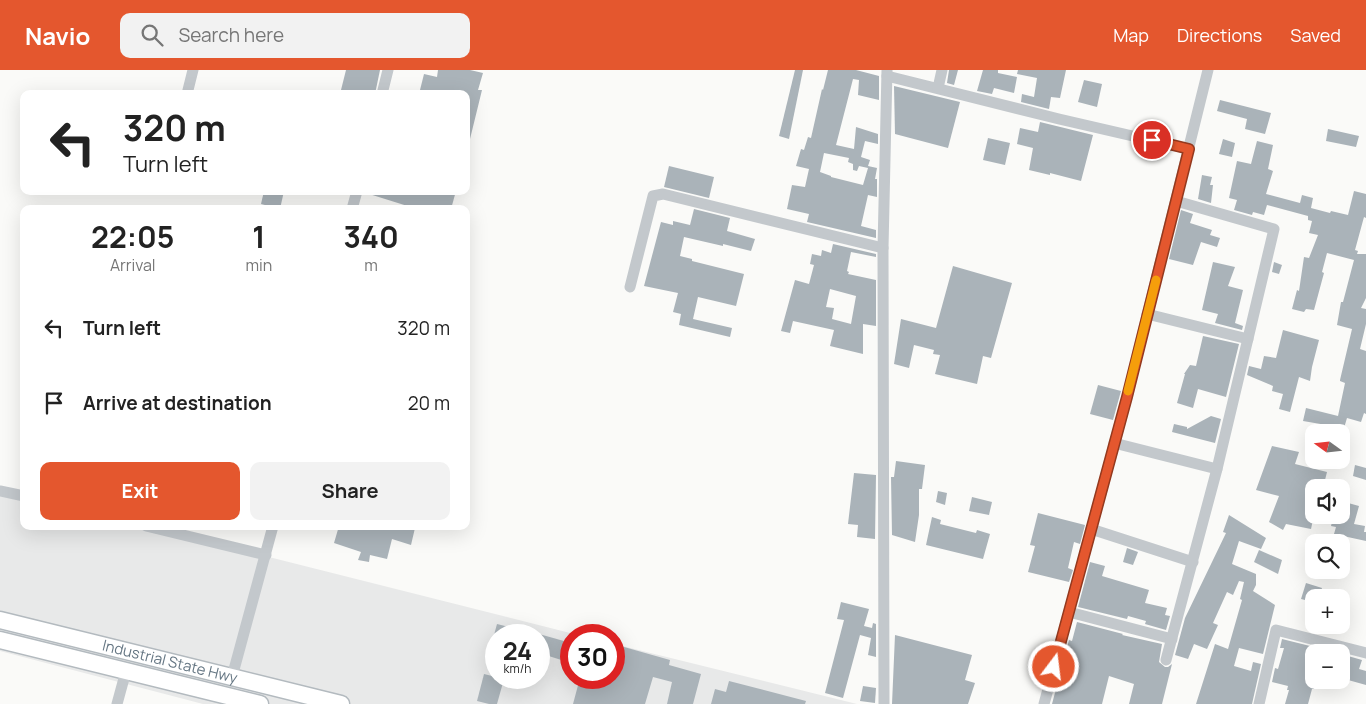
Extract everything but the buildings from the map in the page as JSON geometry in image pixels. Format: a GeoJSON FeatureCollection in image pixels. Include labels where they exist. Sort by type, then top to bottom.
{"type":"FeatureCollection","features":[{"type":"Feature","properties":{"kind":"main road","name":"Industrial State Hwy"},"geometry":{"type":"LineString","coordinates":[[0,620],[341,704]]}},
{"type":"Feature","properties":{"kind":"main road","name":"Industrial State Hwy"},"geometry":{"type":"LineString","coordinates":[[0,640],[260,704]]}},
{"type":"Feature","properties":{"kind":"street"},"geometry":{"type":"LineString","coordinates":[[188,90],[193,70]]}},
{"type":"Feature","properties":{"kind":"street"},"geometry":{"type":"LineString","coordinates":[[383,90],[388,70]]}},
{"type":"Feature","properties":{"kind":"street"},"geometry":{"type":"LineString","coordinates":[[938,88],[942,70]]}},
{"type":"Feature","properties":{"kind":"street"},"geometry":{"type":"LineString","coordinates":[[1044,704],[1114,443],[1208,70]]}},
{"type":"Feature","properties":{"kind":"street"},"geometry":{"type":"LineString","coordinates":[[884,704],[883,248],[887,73],[1059,119],[1189,149]]}},
{"type":"Feature","properties":{"kind":"street"},"geometry":{"type":"LineString","coordinates":[[630,287],[653,196],[663,194],[883,248]]}},
{"type":"Feature","properties":{"kind":"street"},"geometry":{"type":"LineString","coordinates":[[1166,660],[1218,469],[1274,229],[1176,201]]}},
{"type":"Feature","properties":{"kind":"street"},"geometry":{"type":"LineString","coordinates":[[1147,314],[1248,339]]}},
{"type":"Feature","properties":{"kind":"street"},"geometry":{"type":"LineString","coordinates":[[1114,443],[1218,469]]}},
{"type":"Feature","properties":{"kind":"street"},"geometry":{"type":"LineString","coordinates":[[0,491],[20,495]]}},
{"type":"Feature","properties":{"kind":"street"},"geometry":{"type":"LineString","coordinates":[[1091,529],[1193,562]]}},
{"type":"Feature","properties":{"kind":"street"},"geometry":{"type":"LineString","coordinates":[[162,530],[266,556]]}},
{"type":"Feature","properties":{"kind":"street"},"geometry":{"type":"LineString","coordinates":[[232,677],[272,530]]}},
{"type":"Feature","properties":{"kind":"street"},"geometry":{"type":"LineString","coordinates":[[1069,612],[1172,639]]}},
{"type":"Feature","properties":{"kind":"street"},"geometry":{"type":"LineString","coordinates":[[1259,704],[1276,630],[1366,653]]}},
{"type":"Feature","properties":{"kind":"street"},"geometry":{"type":"LineString","coordinates":[[117,704],[126,671]]}},
{"type":"Feature","properties":{"kind":"shaded area"},"geometry":{"type":"Polygon","coordinates":[[[0,491],[20,495],[20,530],[162,530],[534,624],[485,624],[485,689],[550,689],[550,628],[560,630],[560,689],[625,689],[625,647],[857,704],[203,704],[0,651],[0,491]]]}},
{"type":"Feature","properties":{"kind":"slow traffic"},"geometry":{"type":"LineString","coordinates":[[1128,391],[1156,280]]}},
{"type":"Feature","properties":{"kind":"route"},"geometry":{"type":"LineString","coordinates":[[1054,667],[1127,397],[1189,149],[1152,140]]}}]}
